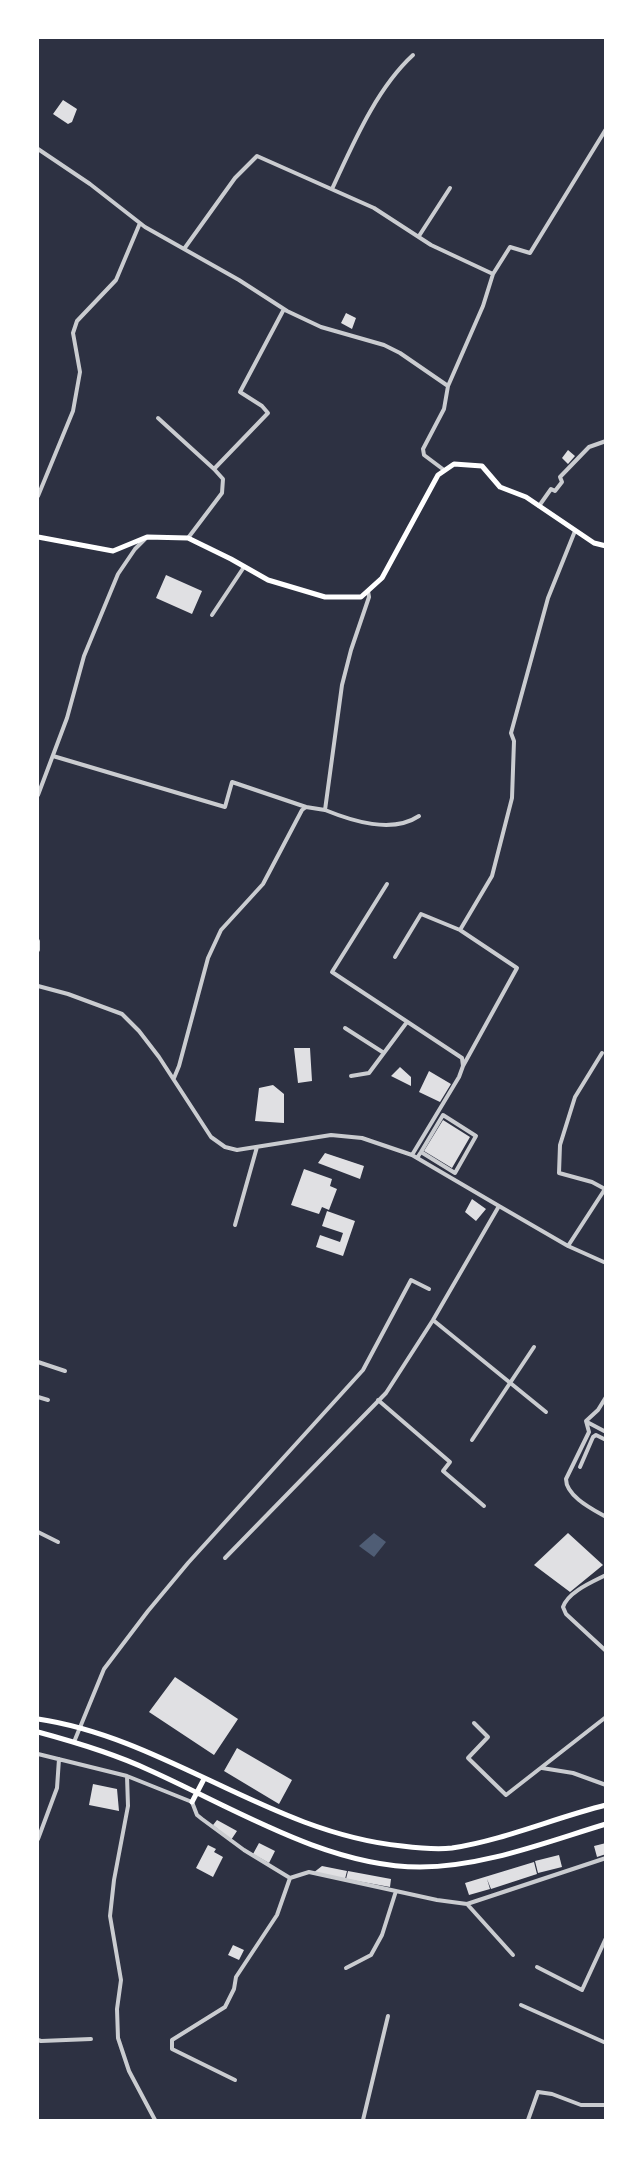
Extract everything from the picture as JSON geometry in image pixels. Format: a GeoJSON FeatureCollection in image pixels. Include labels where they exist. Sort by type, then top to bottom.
{"type":"FeatureCollection","features":[{"type":"Feature","properties":{"kind":"main road"},"geometry":{"type":"LineString","coordinates":[[38,537],[113,551],[147,537],[188,538],[268,580],[325,597],[362,597],[382,578],[438,475],[454,464],[482,466],[500,487],[526,497],[594,543],[606,546]]}},
{"type":"Feature","properties":{"kind":"main road"},"geometry":{"type":"LineString","coordinates":[[38,1719],[78,1728],[131,1746],[329,1832],[369,1841],[424,1848],[451,1848],[488,1840],[606,1805]]}},
{"type":"Feature","properties":{"kind":"main road"},"geometry":{"type":"LineString","coordinates":[[38,1732],[127,1760],[324,1850],[384,1863],[418,1867],[449,1866],[484,1859],[606,1824]]}},
{"type":"Feature","properties":{"kind":"main road"},"geometry":{"type":"LineString","coordinates":[[192,1802],[204,1779]]}},
{"type":"Feature","properties":{"kind":"street"},"geometry":{"type":"LineString","coordinates":[[332,189],[354,141],[390,81],[413,55]]}},
{"type":"Feature","properties":{"kind":"street"},"geometry":{"type":"LineString","coordinates":[[444,470],[424,455],[423,449],[444,409],[448,387],[483,306],[493,274],[510,248],[530,253],[606,129]]}},
{"type":"Feature","properties":{"kind":"street"},"geometry":{"type":"LineString","coordinates":[[38,149],[90,184],[140,223],[239,280],[284,309],[321,327],[384,345],[400,353],[448,387]]}},
{"type":"Feature","properties":{"kind":"street"},"geometry":{"type":"LineString","coordinates":[[184,249],[235,178],[257,156],[374,208],[431,245],[493,274]]}},
{"type":"Feature","properties":{"kind":"street"},"geometry":{"type":"LineString","coordinates":[[419,236],[450,188]]}},
{"type":"Feature","properties":{"kind":"street"},"geometry":{"type":"LineString","coordinates":[[38,496],[73,411],[80,372],[73,333],[77,321],[116,280],[140,223]]}},
{"type":"Feature","properties":{"kind":"street"},"geometry":{"type":"LineString","coordinates":[[214,469],[268,413],[262,406],[240,392],[284,309]]}},
{"type":"Feature","properties":{"kind":"street"},"geometry":{"type":"LineString","coordinates":[[158,418],[223,479],[222,493],[188,538]]}},
{"type":"Feature","properties":{"kind":"street"},"geometry":{"type":"LineString","coordinates":[[538,506],[551,489],[555,491],[562,482],[560,477],[589,447],[606,441]]}},
{"type":"Feature","properties":{"kind":"street"},"geometry":{"type":"LineString","coordinates":[[460,930],[492,876],[512,798],[514,741],[511,733],[548,598],[575,531]]}},
{"type":"Feature","properties":{"kind":"street"},"geometry":{"type":"LineString","coordinates":[[38,794],[67,718],[84,656],[118,574],[135,549],[147,537]]}},
{"type":"Feature","properties":{"kind":"street"},"geometry":{"type":"LineString","coordinates":[[212,615],[244,567]]}},
{"type":"Feature","properties":{"kind":"street"},"geometry":{"type":"LineString","coordinates":[[325,810],[342,685],[369,597],[368,591]]}},
{"type":"Feature","properties":{"kind":"street"},"geometry":{"type":"LineString","coordinates":[[53,756],[225,807],[232,782],[306,807],[325,810],[355,822],[372,824],[411,821],[419,816]]}},
{"type":"Feature","properties":{"kind":"street"},"geometry":{"type":"LineString","coordinates":[[173,1079],[179,1066],[208,958],[221,930],[263,884],[297,817],[306,807]]}},
{"type":"Feature","properties":{"kind":"street"},"geometry":{"type":"LineString","coordinates":[[387,884],[332,972],[462,1058],[463,1066]]}},
{"type":"Feature","properties":{"kind":"street"},"geometry":{"type":"LineString","coordinates":[[395,957],[420,914],[460,930],[517,968],[459,1077],[412,1155]]}},
{"type":"Feature","properties":{"kind":"street"},"geometry":{"type":"LineString","coordinates":[[38,941],[38,950]]}},
{"type":"Feature","properties":{"kind":"street"},"geometry":{"type":"LineString","coordinates":[[38,986],[68,994],[122,1014],[139,1031],[211,1137],[225,1148],[237,1150],[331,1135],[362,1138],[412,1155],[568,1246],[606,1263]]}},
{"type":"Feature","properties":{"kind":"street"},"geometry":{"type":"LineString","coordinates":[[351,1076],[369,1073],[407,1022]]}},
{"type":"Feature","properties":{"kind":"street"},"geometry":{"type":"LineString","coordinates":[[345,1028],[384,1053]]}},
{"type":"Feature","properties":{"kind":"street"},"geometry":{"type":"LineString","coordinates":[[568,1246],[605,1189],[592,1182],[559,1173],[560,1145],[575,1098],[602,1053]]}},
{"type":"Feature","properties":{"kind":"street"},"geometry":{"type":"LineString","coordinates":[[417,1158],[442,1115],[476,1136],[455,1173],[421,1152]]}},
{"type":"Feature","properties":{"kind":"street"},"geometry":{"type":"LineString","coordinates":[[235,1225],[257,1147]]}},
{"type":"Feature","properties":{"kind":"street"},"geometry":{"type":"LineString","coordinates":[[225,1558],[386,1393],[434,1320],[499,1206]]}},
{"type":"Feature","properties":{"kind":"street"},"geometry":{"type":"LineString","coordinates":[[74,1742],[104,1669],[148,1611],[188,1563],[363,1370],[411,1280],[429,1289]]}},
{"type":"Feature","properties":{"kind":"street"},"geometry":{"type":"LineString","coordinates":[[434,1320],[546,1412]]}},
{"type":"Feature","properties":{"kind":"street"},"geometry":{"type":"LineString","coordinates":[[472,1440],[534,1347]]}},
{"type":"Feature","properties":{"kind":"street"},"geometry":{"type":"LineString","coordinates":[[38,1362],[65,1371]]}},
{"type":"Feature","properties":{"kind":"street"},"geometry":{"type":"LineString","coordinates":[[38,1397],[48,1400]]}},
{"type":"Feature","properties":{"kind":"street"},"geometry":{"type":"LineString","coordinates":[[586,1421],[598,1410],[606,1397]]}},
{"type":"Feature","properties":{"kind":"street"},"geometry":{"type":"LineString","coordinates":[[378,1401],[450,1462],[443,1471],[484,1506]]}},
{"type":"Feature","properties":{"kind":"street"},"geometry":{"type":"LineString","coordinates":[[586,1421],[606,1432]]}},
{"type":"Feature","properties":{"kind":"street"},"geometry":{"type":"LineString","coordinates":[[586,1421],[589,1432],[566,1479],[566,1485],[590,1508],[606,1517]]}},
{"type":"Feature","properties":{"kind":"street"},"geometry":{"type":"LineString","coordinates":[[580,1467],[593,1437],[596,1435],[606,1440]]}},
{"type":"Feature","properties":{"kind":"street"},"geometry":{"type":"LineString","coordinates":[[38,1532],[58,1542]]}},
{"type":"Feature","properties":{"kind":"street"},"geometry":{"type":"LineString","coordinates":[[606,1575],[581,1589],[565,1602],[563,1607],[566,1614],[606,1651]]}},
{"type":"Feature","properties":{"kind":"street"},"geometry":{"type":"LineString","coordinates":[[474,1723],[488,1737],[468,1758],[504,1795],[507,1795],[606,1717]]}},
{"type":"Feature","properties":{"kind":"street"},"geometry":{"type":"LineString","coordinates":[[38,1754],[127,1776],[192,1802],[197,1815],[202,1819],[244,1850],[290,1878],[309,1872],[437,1900],[467,1904],[606,1858]]}},
{"type":"Feature","properties":{"kind":"street"},"geometry":{"type":"LineString","coordinates":[[38,1839],[40,1827],[57,1788],[59,1759]]}},
{"type":"Feature","properties":{"kind":"street"},"geometry":{"type":"LineString","coordinates":[[542,1767],[573,1773],[606,1785]]}},
{"type":"Feature","properties":{"kind":"street"},"geometry":{"type":"LineString","coordinates":[[127,1776],[128,1806],[114,1880],[110,1916],[121,1980],[117,2009],[118,2038],[129,2071],[155,2121]]}},
{"type":"Feature","properties":{"kind":"street"},"geometry":{"type":"LineString","coordinates":[[235,2080],[172,2049],[172,2040],[225,2007],[234,1989],[236,1977],[280,1909],[290,1878]]}},
{"type":"Feature","properties":{"kind":"street"},"geometry":{"type":"LineString","coordinates":[[346,1968],[371,1956],[382,1935],[396,1891]]}},
{"type":"Feature","properties":{"kind":"street"},"geometry":{"type":"LineString","coordinates":[[467,1904],[513,1955]]}},
{"type":"Feature","properties":{"kind":"street"},"geometry":{"type":"LineString","coordinates":[[537,1967],[582,1990],[606,1938]]}},
{"type":"Feature","properties":{"kind":"street"},"geometry":{"type":"LineString","coordinates":[[521,2005],[606,2043]]}},
{"type":"Feature","properties":{"kind":"street"},"geometry":{"type":"LineString","coordinates":[[363,2121],[388,2016]]}},
{"type":"Feature","properties":{"kind":"street"},"geometry":{"type":"LineString","coordinates":[[38,2040],[91,2039]]}},
{"type":"Feature","properties":{"kind":"street"},"geometry":{"type":"LineString","coordinates":[[528,2121],[538,2092],[552,2094],[581,2105],[606,2105]]}},
{"type":"Feature","properties":{"kind":"water"},"geometry":{"type":"Polygon","coordinates":[[[374,1533],[386,1542],[374,1557],[359,1546],[374,1533]]]}},
{"type":"Feature","properties":{"kind":"building"},"geometry":{"type":"Polygon","coordinates":[[[63,100],[77,109],[72,122],[68,124],[53,114],[63,100]]]}},
{"type":"Feature","properties":{"kind":"building"},"geometry":{"type":"Polygon","coordinates":[[[346,313],[356,318],[352,329],[341,323],[346,313]]]}},
{"type":"Feature","properties":{"kind":"building"},"geometry":{"type":"Polygon","coordinates":[[[568,450],[575,456],[568,464],[562,458],[568,450]]]}},
{"type":"Feature","properties":{"kind":"building"},"geometry":{"type":"Polygon","coordinates":[[[166,575],[202,591],[192,614],[156,598],[166,575]]]}},
{"type":"Feature","properties":{"kind":"building"},"geometry":{"type":"Polygon","coordinates":[[[294,1048],[310,1048],[312,1081],[298,1083],[294,1048]]]}},
{"type":"Feature","properties":{"kind":"building"},"geometry":{"type":"Polygon","coordinates":[[[400,1067],[411,1077],[411,1086],[391,1076],[400,1067]]]}},
{"type":"Feature","properties":{"kind":"building"},"geometry":{"type":"Polygon","coordinates":[[[429,1071],[451,1084],[440,1102],[419,1092],[429,1071]]]}},
{"type":"Feature","properties":{"kind":"building"},"geometry":{"type":"Polygon","coordinates":[[[273,1085],[284,1094],[284,1123],[255,1121],[259,1088],[273,1085]]]}},
{"type":"Feature","properties":{"kind":"building"},"geometry":{"type":"Polygon","coordinates":[[[443,1120],[470,1137],[452,1168],[424,1151],[443,1120]]]}},
{"type":"Feature","properties":{"kind":"building"},"geometry":{"type":"Polygon","coordinates":[[[325,1153],[364,1166],[360,1179],[318,1163],[325,1153]]]}},
{"type":"Feature","properties":{"kind":"building"},"geometry":{"type":"Polygon","coordinates":[[[304,1169],[332,1179],[330,1186],[337,1189],[329,1210],[322,1207],[319,1214],[291,1205],[304,1169]]]}},
{"type":"Feature","properties":{"kind":"building"},"geometry":{"type":"Polygon","coordinates":[[[472,1199],[486,1209],[476,1221],[465,1212],[472,1199]]]}},
{"type":"Feature","properties":{"kind":"building"},"geometry":{"type":"Polygon","coordinates":[[[327,1211],[355,1221],[343,1256],[316,1247],[320,1235],[340,1242],[343,1233],[322,1226],[327,1211]]]}},
{"type":"Feature","properties":{"kind":"building"},"geometry":{"type":"Polygon","coordinates":[[[568,1533],[603,1565],[570,1592],[534,1565],[568,1533]]]}},
{"type":"Feature","properties":{"kind":"building"},"geometry":{"type":"Polygon","coordinates":[[[175,1677],[238,1719],[214,1755],[149,1712],[175,1677]]]}},
{"type":"Feature","properties":{"kind":"building"},"geometry":{"type":"Polygon","coordinates":[[[237,1748],[292,1780],[279,1804],[224,1771],[237,1748]]]}},
{"type":"Feature","properties":{"kind":"building"},"geometry":{"type":"Polygon","coordinates":[[[93,1784],[117,1789],[119,1811],[89,1805],[93,1784]]]}},
{"type":"Feature","properties":{"kind":"building"},"geometry":{"type":"Polygon","coordinates":[[[217,1820],[237,1831],[231,1840],[213,1825],[217,1820]]]}},
{"type":"Feature","properties":{"kind":"building"},"geometry":{"type":"Polygon","coordinates":[[[259,1843],[275,1851],[269,1863],[253,1854],[259,1843]]]}},
{"type":"Feature","properties":{"kind":"building"},"geometry":{"type":"Polygon","coordinates":[[[606,1843],[606,1854],[597,1857],[594,1846],[606,1843]]]}},
{"type":"Feature","properties":{"kind":"building"},"geometry":{"type":"Polygon","coordinates":[[[208,1845],[216,1849],[214,1852],[223,1857],[213,1877],[196,1868],[208,1845]]]}},
{"type":"Feature","properties":{"kind":"building"},"geometry":{"type":"Polygon","coordinates":[[[559,1855],[562,1867],[538,1873],[535,1861],[559,1855]]]}},
{"type":"Feature","properties":{"kind":"building"},"geometry":{"type":"Polygon","coordinates":[[[534,1862],[537,1874],[491,1889],[487,1879],[490,1889],[469,1895],[465,1883],[534,1862]]]}},
{"type":"Feature","properties":{"kind":"building"},"geometry":{"type":"Polygon","coordinates":[[[322,1866],[347,1871],[345,1879],[313,1873],[322,1866]]]}},
{"type":"Feature","properties":{"kind":"building"},"geometry":{"type":"Polygon","coordinates":[[[348,1871],[391,1879],[390,1887],[346,1879],[348,1871]]]}},
{"type":"Feature","properties":{"kind":"building"},"geometry":{"type":"Polygon","coordinates":[[[233,1945],[244,1950],[239,1960],[228,1955],[233,1945]]]}}]}
